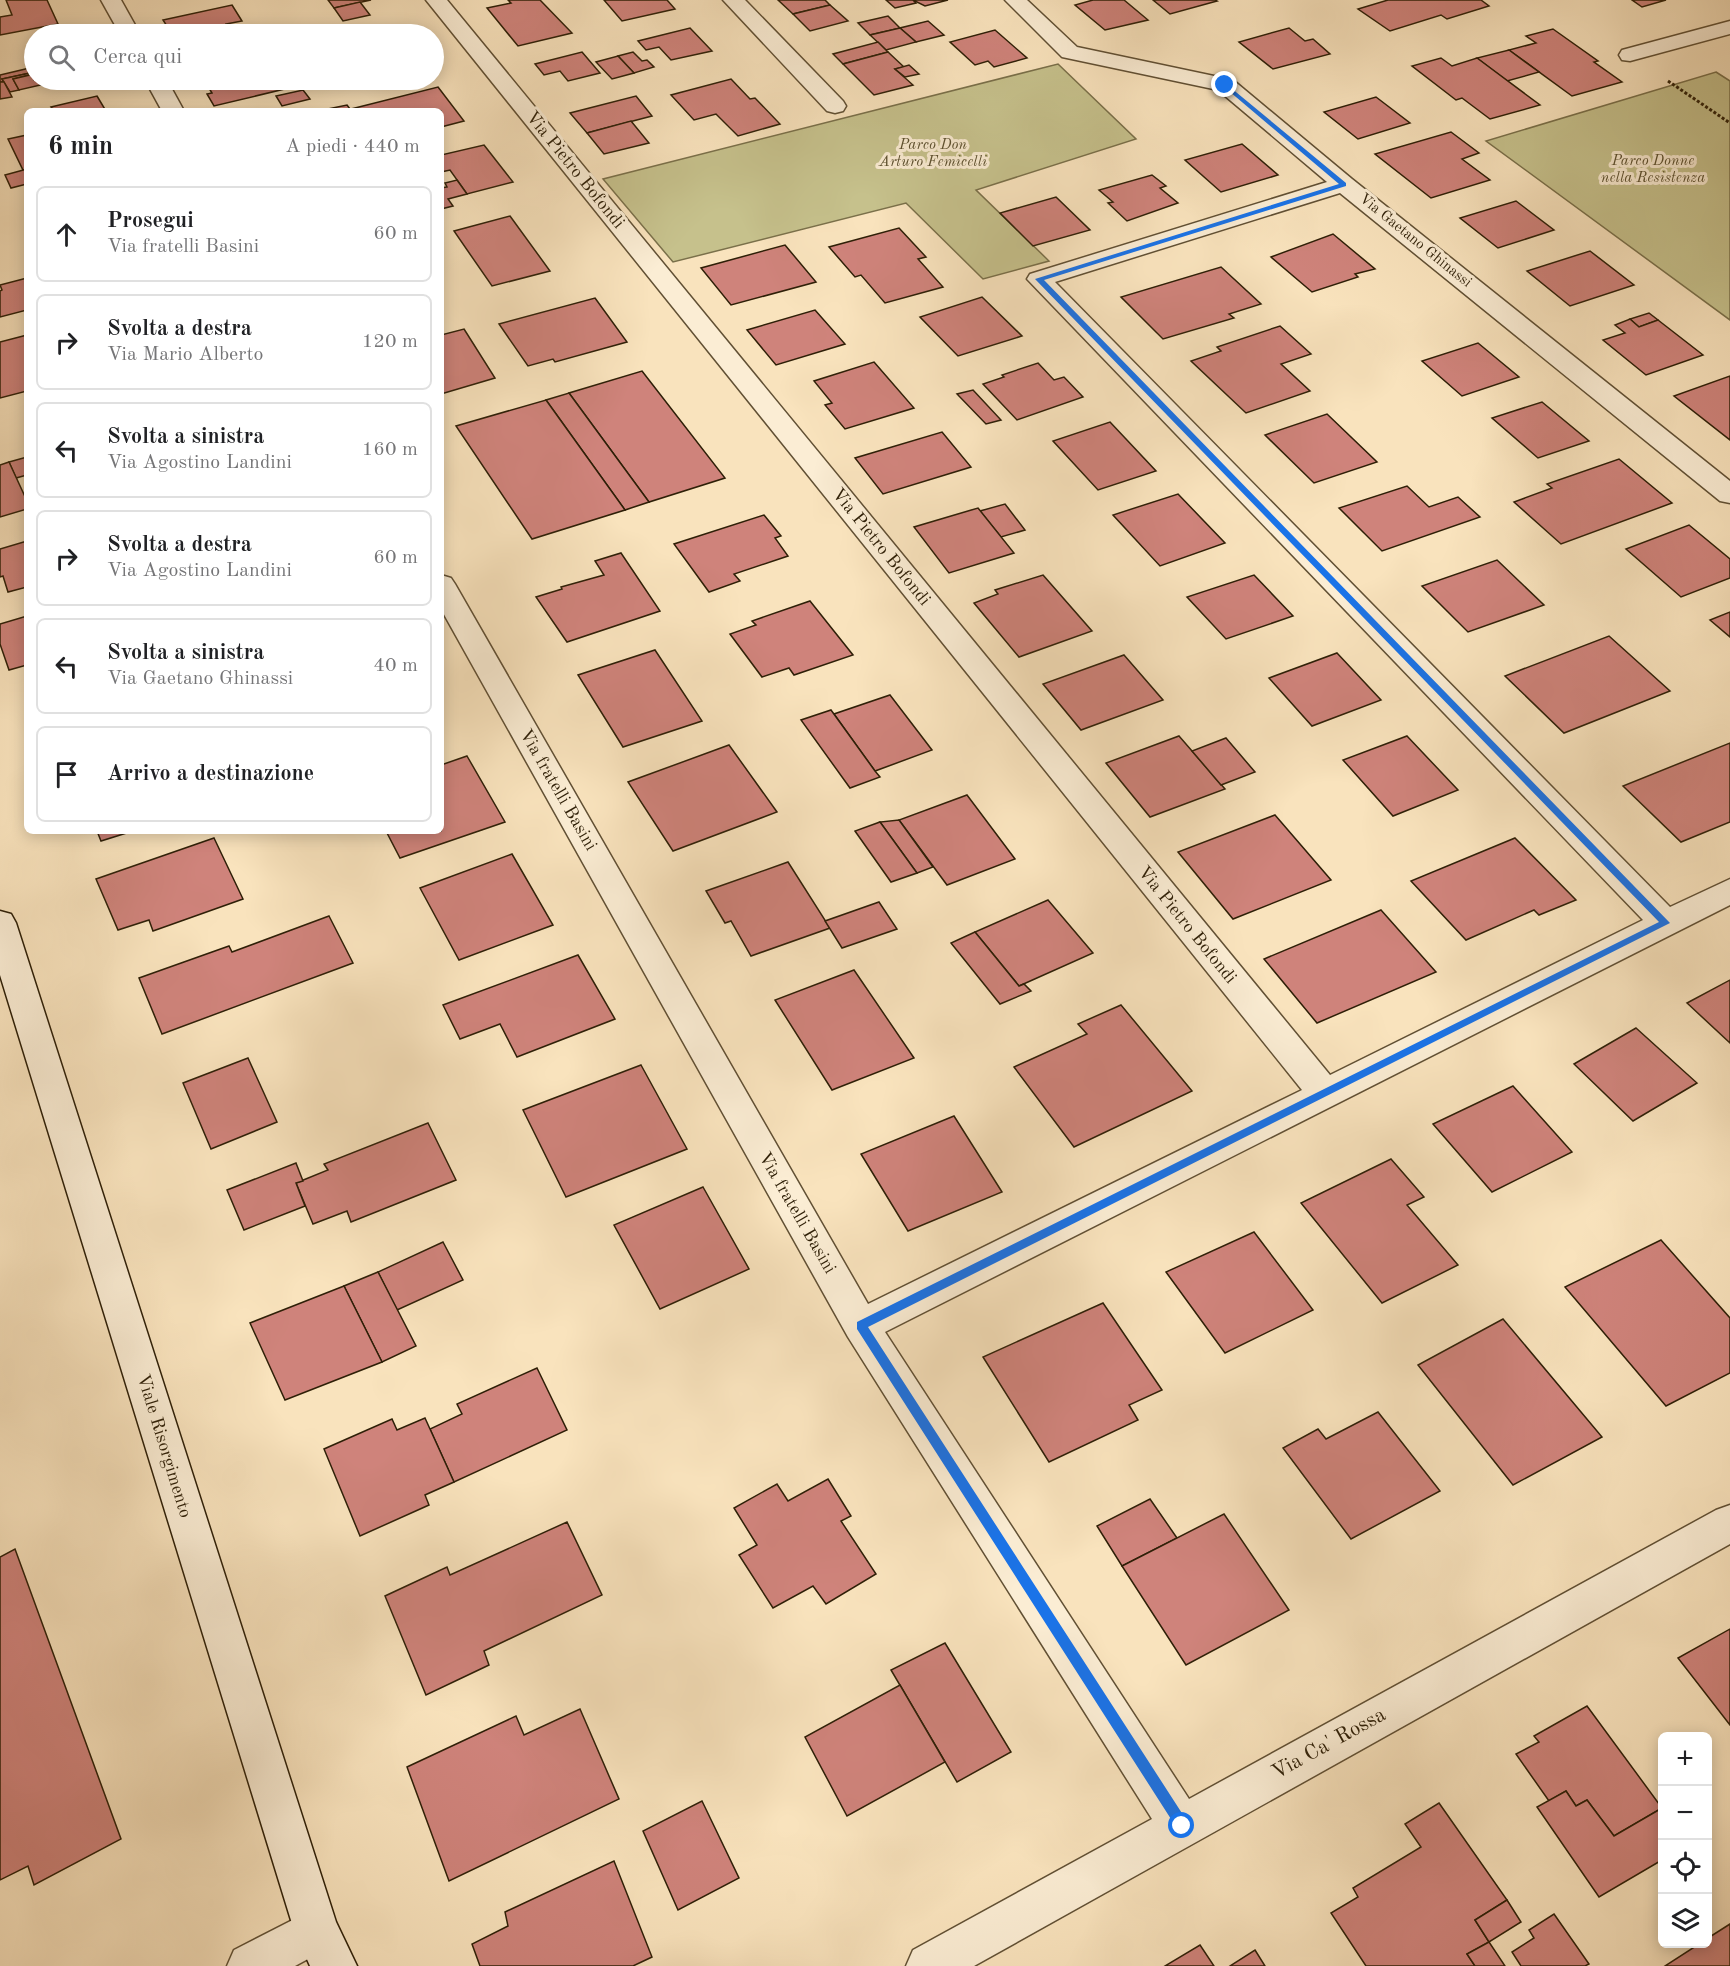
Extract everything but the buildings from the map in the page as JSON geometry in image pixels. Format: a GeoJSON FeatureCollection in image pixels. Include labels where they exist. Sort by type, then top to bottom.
{"type":"FeatureCollection","features":[{"type":"Feature","properties":{"kind":"street"},"geometry":{"type":"LineString","coordinates":[[111,0],[124,24]]}},
{"type":"Feature","properties":{"kind":"street","name":"Via Pietro Bofondi"},"geometry":{"type":"LineString","coordinates":[[436,0],[1326,1095]]}},
{"type":"Feature","properties":{"kind":"street"},"geometry":{"type":"LineString","coordinates":[[733,0],[835,106]]}},
{"type":"Feature","properties":{"kind":"street","name":"Via Gaetano Ghinassi"},"geometry":{"type":"LineString","coordinates":[[1015,0],[1070,52],[1225,85],[1344,184],[1730,495]]}},
{"type":"Feature","properties":{"kind":"street"},"geometry":{"type":"LineString","coordinates":[[1630,55],[1730,27]]}},
{"type":"Feature","properties":{"kind":"street"},"geometry":{"type":"LineString","coordinates":[[161,90],[171,108]]}},
{"type":"Feature","properties":{"kind":"street"},"geometry":{"type":"LineString","coordinates":[[1344,184],[1039,279],[1666,923]]}},
{"type":"Feature","properties":{"kind":"street","name":"Via fratelli Basini"},"geometry":{"type":"LineString","coordinates":[[444,589],[861,1326],[1182,1826]]}},
{"type":"Feature","properties":{"kind":"street"},"geometry":{"type":"LineString","coordinates":[[861,1326],[1730,891]]}},
{"type":"Feature","properties":{"kind":"street","name":"Viale Risorgimento"},"geometry":{"type":"LineString","coordinates":[[0,923],[325,1948]]}},
{"type":"Feature","properties":{"kind":"street","name":"Via Ca' Rossa"},"geometry":{"type":"LineString","coordinates":[[929,1966],[1730,1523]]}},
{"type":"Feature","properties":{"kind":"street"},"geometry":{"type":"LineString","coordinates":[[250,1966],[325,1948]]}},
{"type":"Feature","properties":{"kind":"path"},"geometry":{"type":"LineString","coordinates":[[1630,55],[1730,123]]}},
{"type":"Feature","properties":{"kind":"green space","name":"Parco Don Arturo Femicelli"},"geometry":{"type":"Polygon","coordinates":[[[1058,64],[1136,139],[976,190],[1049,261],[983,279],[906,203],[673,262],[603,179],[1058,64]]]}},
{"type":"Feature","properties":{"kind":"green space","name":"Parco Donne nella Resistenza"},"geometry":{"type":"Polygon","coordinates":[[[1716,72],[1730,81],[1730,320],[1486,141],[1716,72]]]}},
{"type":"Feature","properties":{"kind":"route"},"geometry":{"type":"LineString","coordinates":[[1182,1826],[861,1326],[1666,923],[1039,279],[1344,184],[1225,85]]}}]}
